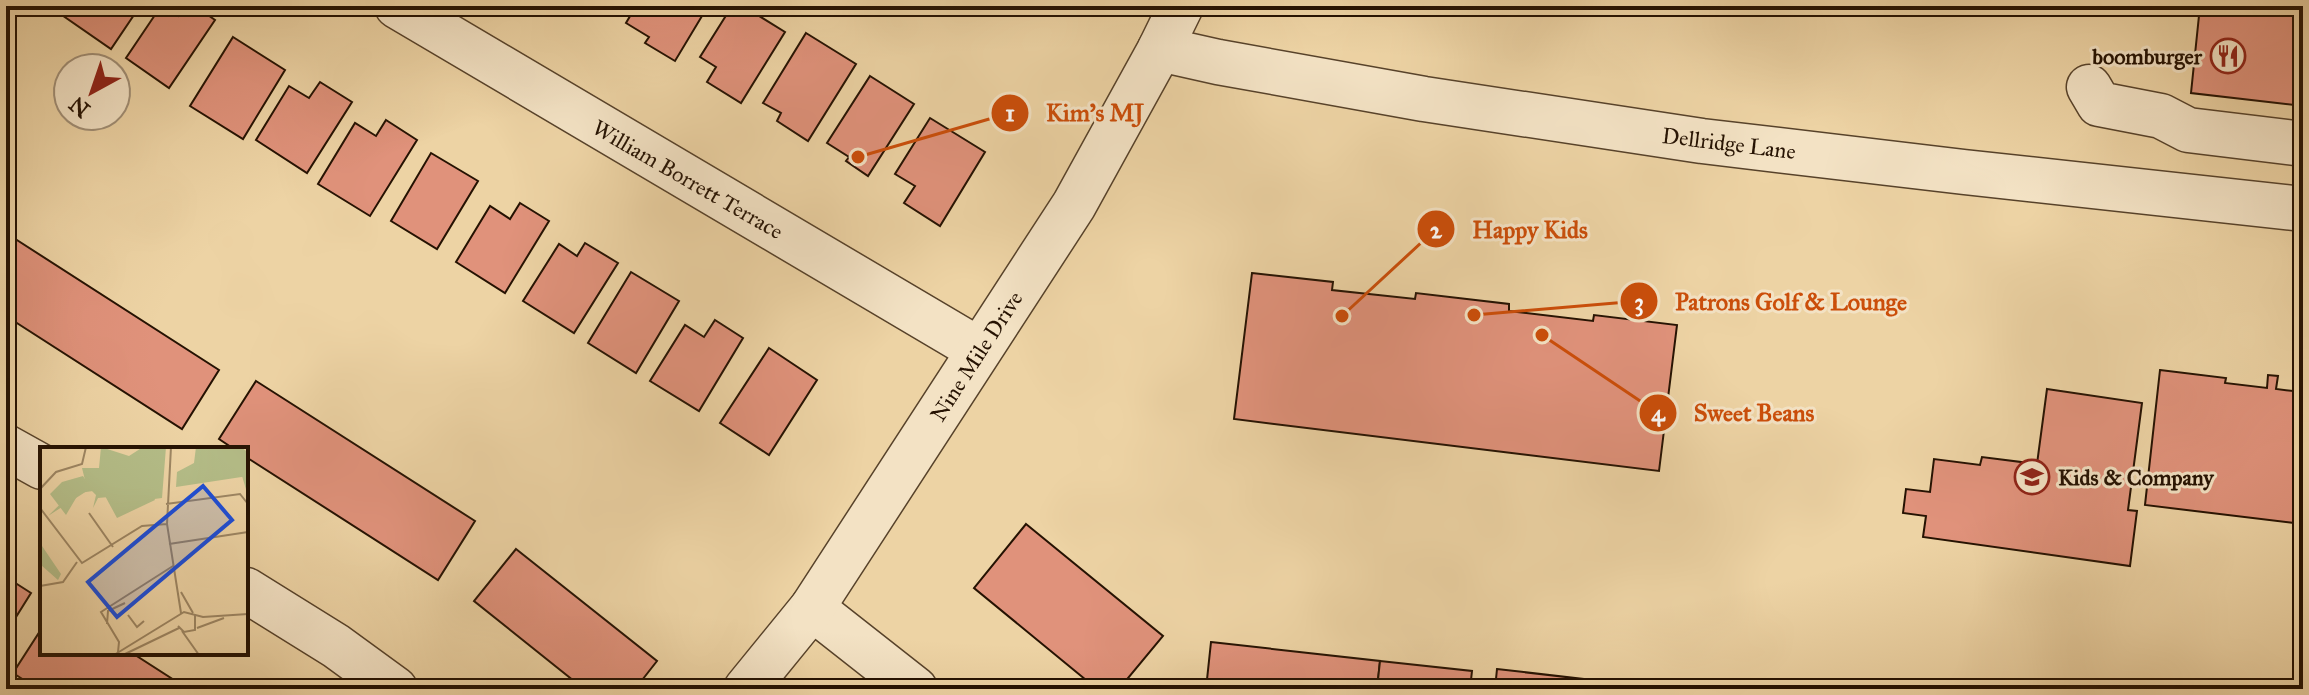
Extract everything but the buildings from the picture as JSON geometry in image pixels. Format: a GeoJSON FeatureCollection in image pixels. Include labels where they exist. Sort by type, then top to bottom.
{"type":"FeatureCollection","features":[{"type":"Feature","properties":{"kind":"street","name":"William Borrett Terrace"},"geometry":{"type":"LineString","coordinates":[[397,6],[979,350]]}},
{"type":"Feature","properties":{"kind":"street","name":"Nine Mile Drive"},"geometry":{"type":"LineString","coordinates":[[746,689],[812,608],[1074,205],[1181,6]]}},
{"type":"Feature","properties":{"kind":"street","name":"Dellridge Lane"},"geometry":{"type":"LineString","coordinates":[[1160,49],[1424,99],[1702,141],[2303,209]]}},
{"type":"Feature","properties":{"kind":"street"},"geometry":{"type":"LineString","coordinates":[[2089,87],[2099,104],[2161,116],[2188,130],[2303,144]]}},
{"type":"Feature","properties":{"kind":"street"},"geometry":{"type":"LineString","coordinates":[[6,447],[40,466]]}},
{"type":"Feature","properties":{"kind":"street"},"geometry":{"type":"LineString","coordinates":[[248,591],[336,646],[395,689]]}},
{"type":"Feature","properties":{"kind":"street"},"geometry":{"type":"LineString","coordinates":[[812,608],[915,689]]}},
{"type":"Feature","properties":{"kind":"place","name":"boomburger"},"geometry":{"type":"Point","coordinates":[2228,56]}},
{"type":"Feature","properties":{"kind":"place","name":"Kim's MJ"},"geometry":{"type":"Point","coordinates":[858,157]}},
{"type":"Feature","properties":{"kind":"place","name":"Patrons Golf & Lounge"},"geometry":{"type":"Point","coordinates":[1474,315]}},
{"type":"Feature","properties":{"kind":"place","name":"Happy Kids"},"geometry":{"type":"Point","coordinates":[1342,316]}},
{"type":"Feature","properties":{"kind":"place","name":"Sweet Beans"},"geometry":{"type":"Point","coordinates":[1542,335]}},
{"type":"Feature","properties":{"kind":"place","name":"Kids & Company"},"geometry":{"type":"Point","coordinates":[2032,477]}}]}
